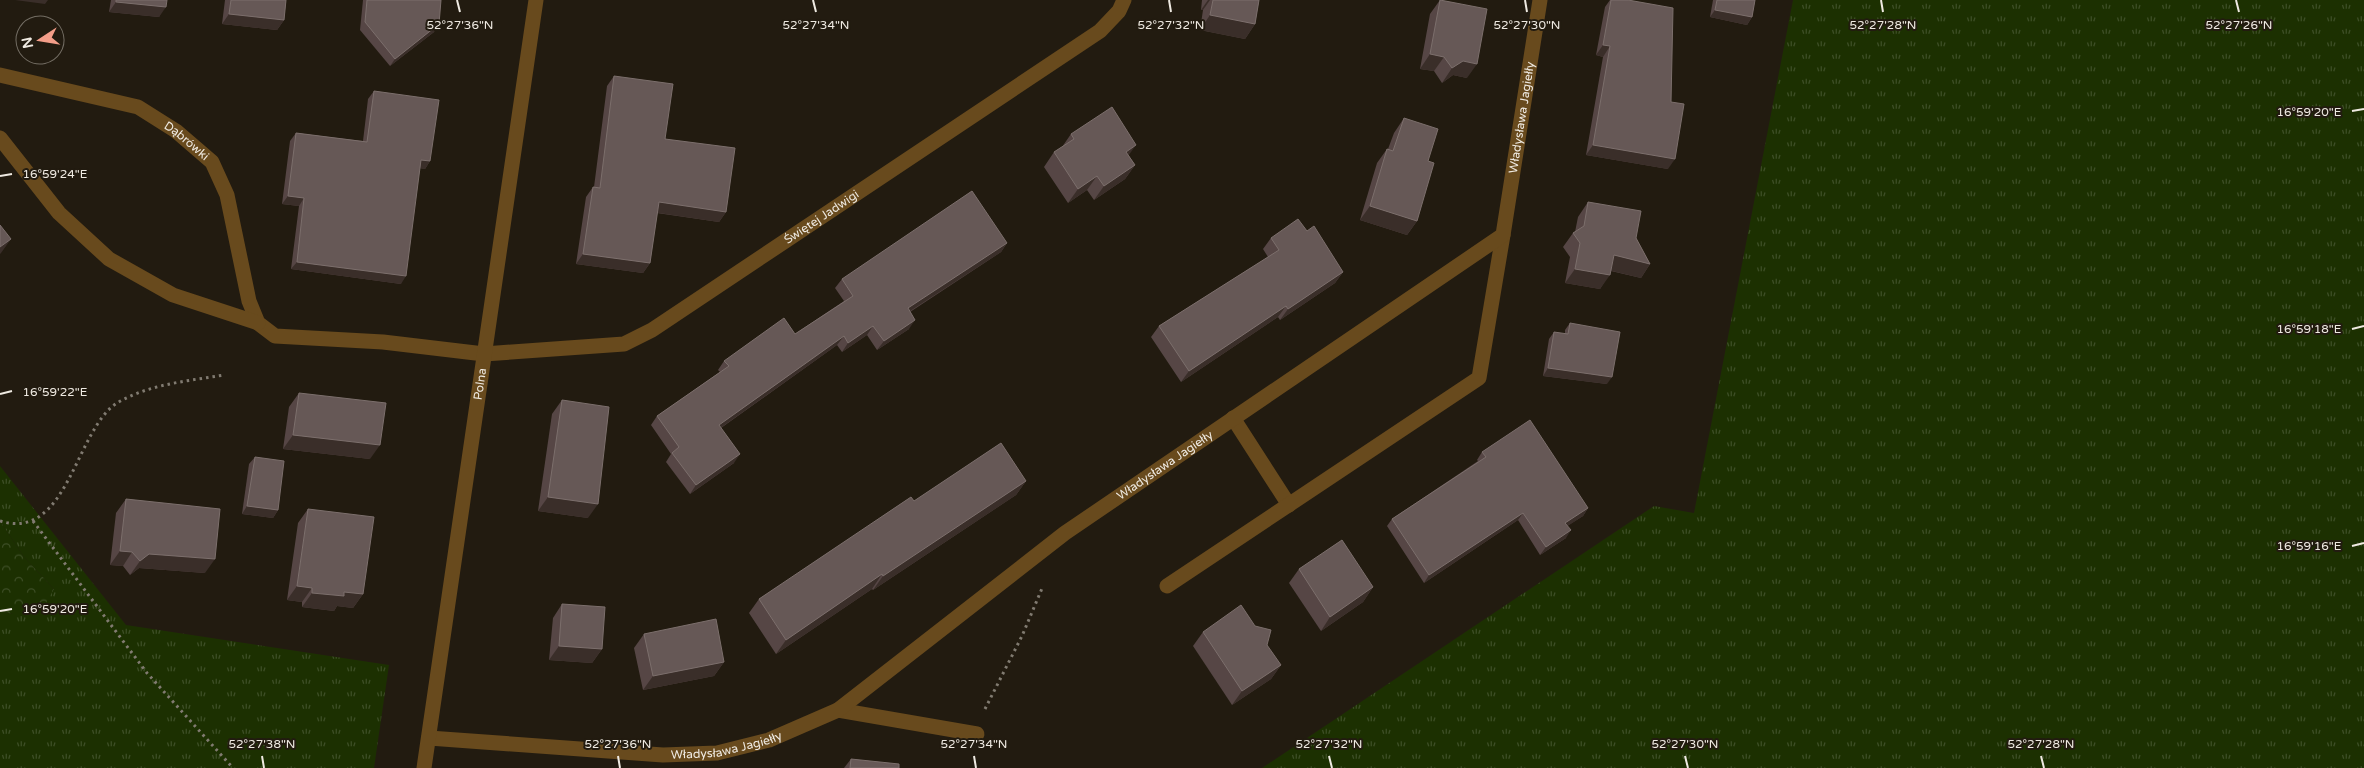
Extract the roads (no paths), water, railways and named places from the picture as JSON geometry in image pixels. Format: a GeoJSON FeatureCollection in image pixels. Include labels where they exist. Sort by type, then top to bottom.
{"type":"FeatureCollection","features":[{"type":"Feature","properties":{"kind":"street","name":"Polna"},"geometry":{"type":"LineString","coordinates":[[424,768],[536,0]]}},
{"type":"Feature","properties":{"kind":"street","name":"Świętej Jadwigi"},"geometry":{"type":"LineString","coordinates":[[484,354],[624,344],[652,330],[1100,31],[1119,11],[1124,0]]}},
{"type":"Feature","properties":{"kind":"street","name":"Władysława Jagiełły"},"geometry":{"type":"LineString","coordinates":[[1167,586],[1479,378],[1540,0]]}},
{"type":"Feature","properties":{"kind":"street","name":"Dąbrówki"},"geometry":{"type":"LineString","coordinates":[[0,74],[138,107],[176,131],[212,162],[227,194],[249,302],[258,323]]}},
{"type":"Feature","properties":{"kind":"street"},"geometry":{"type":"LineString","coordinates":[[0,138],[59,213],[109,259],[173,295],[258,323],[275,336],[383,342],[484,354]]}},
{"type":"Feature","properties":{"kind":"street","name":"Władysława Jagiełły"},"geometry":{"type":"LineString","coordinates":[[429,738],[663,755],[717,753],[769,740],[838,710],[1065,533],[1503,235]]}},
{"type":"Feature","properties":{"kind":"street"},"geometry":{"type":"LineString","coordinates":[[1233,418],[1290,505]]}},
{"type":"Feature","properties":{"kind":"street"},"geometry":{"type":"LineString","coordinates":[[838,710],[977,734]]}}]}
